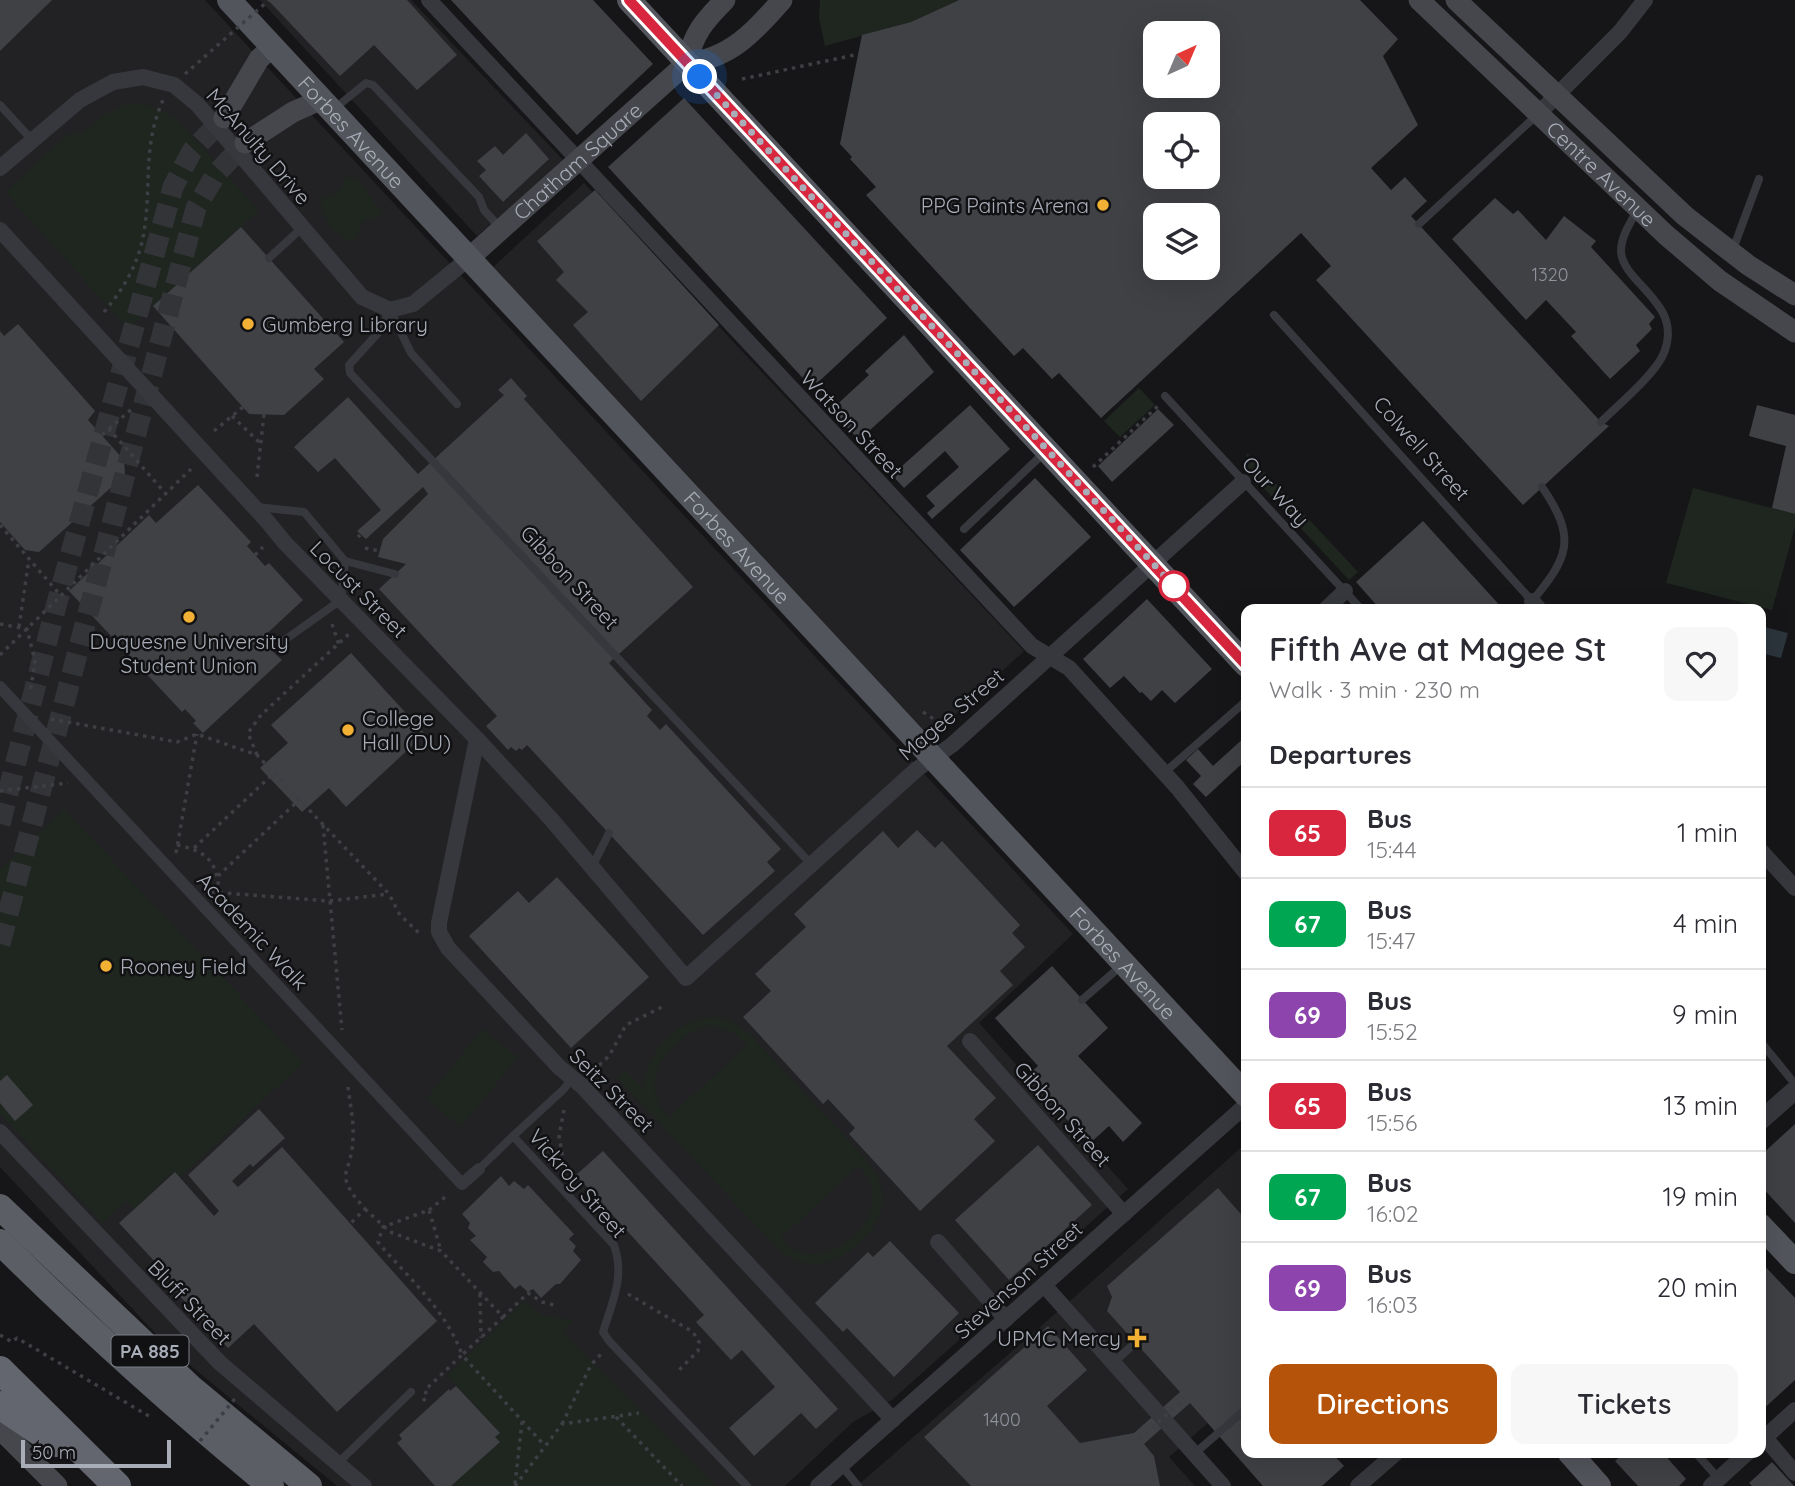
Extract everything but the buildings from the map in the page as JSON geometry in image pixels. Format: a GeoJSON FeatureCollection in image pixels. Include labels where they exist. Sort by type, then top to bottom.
{"type":"FeatureCollection","features":[{"type":"Feature","properties":{"kind":"highway","name":"PA 885"},"geometry":{"type":"LineString","coordinates":[[0,1207],[190,1387],[309,1486]]}},
{"type":"Feature","properties":{"kind":"highway","name":"PA 885"},"geometry":{"type":"LineString","coordinates":[[0,1242],[76,1317],[184,1415],[271,1486]]}},
{"type":"Feature","properties":{"kind":"highway"},"geometry":{"type":"LineString","coordinates":[[0,1370],[116,1486]]}},
{"type":"Feature","properties":{"kind":"highway"},"geometry":{"type":"LineString","coordinates":[[0,1405],[116,1486]]}},
{"type":"Feature","properties":{"kind":"main road","name":"Forbes Avenue"},"geometry":{"type":"LineString","coordinates":[[229,0],[1241,1090]]}},
{"type":"Feature","properties":{"kind":"main road"},"geometry":{"type":"LineString","coordinates":[[629,0],[1241,660]]}},
{"type":"Feature","properties":{"kind":"main road"},"geometry":{"type":"LineString","coordinates":[[687,64],[697,32],[725,0]]}},
{"type":"Feature","properties":{"kind":"main road"},"geometry":{"type":"LineString","coordinates":[[687,64],[704,62],[730,51],[782,0]]}},
{"type":"Feature","properties":{"kind":"main road","name":"Centre Avenue"},"geometry":{"type":"LineString","coordinates":[[1419,0],[1638,209],[1703,249],[1754,287],[1795,295]]}},
{"type":"Feature","properties":{"kind":"main road","name":"Centre Avenue"},"geometry":{"type":"LineString","coordinates":[[1456,0],[1665,197],[1703,249],[1732,253],[1754,287],[1795,332]]}},
{"type":"Feature","properties":{"kind":"main road"},"geometry":{"type":"LineString","coordinates":[[223,118],[259,59],[272,47]]}},
{"type":"Feature","properties":{"kind":"main road","name":"Chatham Square"},"geometry":{"type":"LineString","coordinates":[[468,260],[687,64]]}},
{"type":"Feature","properties":{"kind":"main road"},"geometry":{"type":"LineString","coordinates":[[245,143],[293,112],[326,105]]}},
{"type":"Feature","properties":{"kind":"main road"},"geometry":{"type":"LineString","coordinates":[[1766,1231],[1795,1262]]}},
{"type":"Feature","properties":{"kind":"main road"},"geometry":{"type":"LineString","coordinates":[[0,1429],[57,1486]]}},
{"type":"Feature","properties":{"kind":"main road"},"geometry":{"type":"LineString","coordinates":[[1574,1458],[1599,1486]]}},
{"type":"Feature","properties":{"kind":"street","name":"Watson Street"},"geometry":{"type":"LineString","coordinates":[[429,0],[1032,646],[1069,668],[1164,773],[1241,867]]}},
{"type":"Feature","properties":{"kind":"street"},"geometry":{"type":"LineString","coordinates":[[1539,113],[1620,32],[1645,0]]}},
{"type":"Feature","properties":{"kind":"street","name":"McAnulty Drive"},"geometry":{"type":"LineString","coordinates":[[0,168],[79,100],[113,82],[143,77],[174,85],[197,104],[362,297],[390,310]]}},
{"type":"Feature","properties":{"kind":"street","name":"Locust Street"},"geometry":{"type":"LineString","coordinates":[[0,230],[285,543],[477,739],[551,819],[686,978]]}},
{"type":"Feature","properties":{"kind":"street"},"geometry":{"type":"LineString","coordinates":[[390,310],[413,304],[468,260]]}},
{"type":"Feature","properties":{"kind":"street","name":"Magee Street"},"geometry":{"type":"LineString","coordinates":[[686,978],[917,769],[952,745],[1243,482]]}},
{"type":"Feature","properties":{"kind":"street"},"geometry":{"type":"LineString","coordinates":[[1331,604],[1345,591]]}},
{"type":"Feature","properties":{"kind":"street","name":"Academic Walk"},"geometry":{"type":"LineString","coordinates":[[0,687],[462,1184]]}},
{"type":"Feature","properties":{"kind":"street","name":"Seitz Street"},"geometry":{"type":"LineString","coordinates":[[477,739],[439,932],[448,948],[893,1420]]}},
{"type":"Feature","properties":{"kind":"street"},"geometry":{"type":"LineString","coordinates":[[1766,857],[1795,888]]}},
{"type":"Feature","properties":{"kind":"street","name":"Gibbon Street"},"geometry":{"type":"LineString","coordinates":[[970,1041],[1124,1214]]}},
{"type":"Feature","properties":{"kind":"street"},"geometry":{"type":"LineString","coordinates":[[1766,1116],[1795,1090]]}},
{"type":"Feature","properties":{"kind":"street","name":"Stevenson Street"},"geometry":{"type":"LineString","coordinates":[[818,1486],[1241,1109]]}},
{"type":"Feature","properties":{"kind":"street","name":"Bluff Street"},"geometry":{"type":"LineString","coordinates":[[0,1132],[220,1363],[364,1486]]}},
{"type":"Feature","properties":{"kind":"street"},"geometry":{"type":"LineString","coordinates":[[462,1184],[479,1169]]}},
{"type":"Feature","properties":{"kind":"street"},"geometry":{"type":"LineString","coordinates":[[937,1242],[1006,1319]]}},
{"type":"Feature","properties":{"kind":"street"},"geometry":{"type":"LineString","coordinates":[[1044,1285],[1223,1486]]}},
{"type":"Feature","properties":{"kind":"street"},"geometry":{"type":"LineString","coordinates":[[1766,1434],[1795,1410]]}},
{"type":"Feature","properties":{"kind":"street"},"geometry":{"type":"LineString","coordinates":[[1766,1441],[1795,1472]]}},
{"type":"Feature","properties":{"kind":"street"},"geometry":{"type":"LineString","coordinates":[[1358,1486],[1390,1458]]}},
{"type":"Feature","properties":{"kind":"street"},"geometry":{"type":"LineString","coordinates":[[1715,1482],[1741,1458]]}},
{"type":"Feature","properties":{"kind":"lane"},"geometry":{"type":"LineString","coordinates":[[326,105],[366,83],[373,85],[479,197],[484,210],[502,230]]}},
{"type":"Feature","properties":{"kind":"lane"},"geometry":{"type":"LineString","coordinates":[[1,109],[32,140]]}},
{"type":"Feature","properties":{"kind":"lane"},"geometry":{"type":"LineString","coordinates":[[1419,224],[1539,113]]}},
{"type":"Feature","properties":{"kind":"lane"},"geometry":{"type":"LineString","coordinates":[[1732,253],[1759,179]]}},
{"type":"Feature","properties":{"kind":"lane"},"geometry":{"type":"LineString","coordinates":[[1601,422],[1658,364],[1666,346],[1666,321],[1660,308],[1625,264],[1622,255],[1625,234],[1638,209]]}},
{"type":"Feature","properties":{"kind":"lane"},"geometry":{"type":"LineString","coordinates":[[269,258],[303,227]]}},
{"type":"Feature","properties":{"kind":"lane"},"geometry":{"type":"LineString","coordinates":[[390,310],[411,353],[457,404]]}},
{"type":"Feature","properties":{"kind":"lane","name":"Gibbon Street"},"geometry":{"type":"LineString","coordinates":[[390,310],[378,333],[349,365],[350,373],[812,864]]}},
{"type":"Feature","properties":{"kind":"lane","name":"Colwell Street"},"geometry":{"type":"LineString","coordinates":[[1273,315],[1534,604]]}},
{"type":"Feature","properties":{"kind":"lane","name":"Our Way"},"geometry":{"type":"LineString","coordinates":[[1164,396],[1357,604]]}},
{"type":"Feature","properties":{"kind":"lane"},"geometry":{"type":"LineString","coordinates":[[964,529],[1047,450]]}},
{"type":"Feature","properties":{"kind":"lane"},"geometry":{"type":"LineString","coordinates":[[1536,604],[1558,568],[1565,547],[1561,520],[1542,487]]}},
{"type":"Feature","properties":{"kind":"lane"},"geometry":{"type":"LineString","coordinates":[[254,507],[304,512],[345,561],[395,574]]}},
{"type":"Feature","properties":{"kind":"lane"},"geometry":{"type":"LineString","coordinates":[[279,644],[341,600],[345,561]]}},
{"type":"Feature","properties":{"kind":"lane"},"geometry":{"type":"LineString","coordinates":[[1164,773],[1241,705]]}},
{"type":"Feature","properties":{"kind":"lane"},"geometry":{"type":"LineString","coordinates":[[592,867],[609,833]]}},
{"type":"Feature","properties":{"kind":"lane"},"geometry":{"type":"LineString","coordinates":[[1082,1000],[1124,964]]}},
{"type":"Feature","properties":{"kind":"lane"},"geometry":{"type":"LineString","coordinates":[[1766,1048],[1795,1084]]}},
{"type":"Feature","properties":{"kind":"lane","name":"Vickroy Street"},"geometry":{"type":"LineString","coordinates":[[572,1078],[564,1089],[513,1136],[614,1245],[620,1276],[603,1332],[609,1341],[747,1486]]}},
{"type":"Feature","properties":{"kind":"lane"},"geometry":{"type":"LineString","coordinates":[[479,1169],[513,1136]]}},
{"type":"Feature","properties":{"kind":"lane"},"geometry":{"type":"LineString","coordinates":[[1113,1363],[1135,1343]]}},
{"type":"Feature","properties":{"kind":"lane"},"geometry":{"type":"LineString","coordinates":[[337,1464],[411,1392]]}},
{"type":"Feature","properties":{"kind":"lane"},"geometry":{"type":"LineString","coordinates":[[1194,1454],[1241,1413]]}},
{"type":"Feature","properties":{"kind":"lane"},"geometry":{"type":"LineString","coordinates":[[1699,1458],[1715,1482]]}},
{"type":"Feature","properties":{"kind":"lane"},"geometry":{"type":"LineString","coordinates":[[841,1465],[858,1486]]}},
{"type":"Feature","properties":{"kind":"path"},"geometry":{"type":"LineString","coordinates":[[185,74],[269,1]]}},
{"type":"Feature","properties":{"kind":"path"},"geometry":{"type":"LineString","coordinates":[[742,79],[859,54]]}},
{"type":"Feature","properties":{"kind":"path"},"geometry":{"type":"LineString","coordinates":[[104,312],[121,292],[141,244],[146,212],[148,147],[152,126],[161,105]]}},
{"type":"Feature","properties":{"kind":"path"},"geometry":{"type":"LineString","coordinates":[[102,435],[134,407]]}},
{"type":"Feature","properties":{"kind":"path"},"geometry":{"type":"LineString","coordinates":[[214,431],[243,407]]}},
{"type":"Feature","properties":{"kind":"path"},"geometry":{"type":"LineString","coordinates":[[1093,467],[1153,411]]}},
{"type":"Feature","properties":{"kind":"path"},"geometry":{"type":"LineString","coordinates":[[257,477],[264,414]]}},
{"type":"Feature","properties":{"kind":"path"},"geometry":{"type":"LineString","coordinates":[[232,416],[260,443]]}},
{"type":"Feature","properties":{"kind":"path"},"geometry":{"type":"LineString","coordinates":[[109,429],[166,494]]}},
{"type":"Feature","properties":{"kind":"path"},"geometry":{"type":"LineString","coordinates":[[0,655],[191,469]]}},
{"type":"Feature","properties":{"kind":"path"},"geometry":{"type":"LineString","coordinates":[[0,525],[61,596]]}},
{"type":"Feature","properties":{"kind":"path"},"geometry":{"type":"LineString","coordinates":[[255,555],[263,547]]}},
{"type":"Feature","properties":{"kind":"path"},"geometry":{"type":"LineString","coordinates":[[365,548],[380,551]]}},
{"type":"Feature","properties":{"kind":"path"},"geometry":{"type":"LineString","coordinates":[[19,628],[29,559]]}},
{"type":"Feature","properties":{"kind":"path"},"geometry":{"type":"LineString","coordinates":[[0,624],[27,629]]}},
{"type":"Feature","properties":{"kind":"path"},"geometry":{"type":"LineString","coordinates":[[332,624],[339,645]]}},
{"type":"Feature","properties":{"kind":"path"},"geometry":{"type":"LineString","coordinates":[[27,629],[35,661],[26,715],[177,743],[197,734],[257,755],[389,894],[400,915],[420,934],[426,934]]}},
{"type":"Feature","properties":{"kind":"path"},"geometry":{"type":"LineString","coordinates":[[257,755],[248,733],[261,715],[352,632]]}},
{"type":"Feature","properties":{"kind":"path"},"geometry":{"type":"LineString","coordinates":[[175,875],[177,845],[197,734]]}},
{"type":"Feature","properties":{"kind":"path"},"geometry":{"type":"LineString","coordinates":[[194,848],[275,772]]}},
{"type":"Feature","properties":{"kind":"path"},"geometry":{"type":"LineString","coordinates":[[0,791],[88,781]]}},
{"type":"Feature","properties":{"kind":"path"},"geometry":{"type":"LineString","coordinates":[[218,876],[300,799]]}},
{"type":"Feature","properties":{"kind":"path"},"geometry":{"type":"LineString","coordinates":[[323,823],[354,1137],[345,1181],[348,1190],[390,1232],[441,1251],[503,1317]]}},
{"type":"Feature","properties":{"kind":"path"},"geometry":{"type":"LineString","coordinates":[[177,845],[194,848],[209,858],[218,876],[219,892]]}},
{"type":"Feature","properties":{"kind":"path"},"geometry":{"type":"LineString","coordinates":[[188,890],[329,901],[389,894]]}},
{"type":"Feature","properties":{"kind":"path"},"geometry":{"type":"LineString","coordinates":[[593,1072],[608,1056],[626,1025],[666,1005]]}},
{"type":"Feature","properties":{"kind":"path"},"geometry":{"type":"LineString","coordinates":[[564,1110],[559,1136],[567,1176]]}},
{"type":"Feature","properties":{"kind":"path"},"geometry":{"type":"LineString","coordinates":[[383,1227],[429,1210],[462,1184]]}},
{"type":"Feature","properties":{"kind":"path"},"geometry":{"type":"LineString","coordinates":[[349,1224],[365,1209]]}},
{"type":"Feature","properties":{"kind":"path"},"geometry":{"type":"LineString","coordinates":[[429,1210],[441,1251]]}},
{"type":"Feature","properties":{"kind":"path"},"geometry":{"type":"LineString","coordinates":[[383,1227],[378,1242],[438,1311],[455,1336],[463,1356],[545,1446]]}},
{"type":"Feature","properties":{"kind":"path"},"geometry":{"type":"LineString","coordinates":[[624,1291],[693,1332],[699,1342],[698,1351],[676,1373]]}},
{"type":"Feature","properties":{"kind":"path"},"geometry":{"type":"LineString","coordinates":[[480,1292],[481,1338]]}},
{"type":"Feature","properties":{"kind":"path"},"geometry":{"type":"LineString","coordinates":[[463,1356],[528,1293],[542,1302],[554,1305]]}},
{"type":"Feature","properties":{"kind":"path"},"geometry":{"type":"LineString","coordinates":[[0,1335],[12,1342],[17,1338],[160,1423]]}},
{"type":"Feature","properties":{"kind":"path"},"geometry":{"type":"LineString","coordinates":[[515,1486],[562,1424],[591,1365],[603,1352]]}},
{"type":"Feature","properties":{"kind":"path"},"geometry":{"type":"LineString","coordinates":[[200,1441],[238,1395]]}},
{"type":"Feature","properties":{"kind":"path"},"geometry":{"type":"LineString","coordinates":[[1139,1439],[1185,1399]]}},
{"type":"Feature","properties":{"kind":"path"},"geometry":{"type":"LineString","coordinates":[[562,1424],[639,1413]]}},
{"type":"Feature","properties":{"kind":"path"},"geometry":{"type":"LineString","coordinates":[[616,1417],[682,1486]]}},
{"type":"Feature","properties":{"kind":"path"},"geometry":{"type":"LineString","coordinates":[[515,1486],[522,1422]]}},
{"type":"Feature","properties":{"kind":"shaded area"},"geometry":{"type":"Polygon","coordinates":[[[0,0],[205,0],[1073,934],[979,1023],[1128,1189],[892,1400],[853,1422],[785,1486],[337,1486],[168,1347],[0,1167],[0,0]]]}},
{"type":"Feature","properties":{"kind":"shaded area"},"geometry":{"type":"Polygon","coordinates":[[[260,0],[411,0],[564,161],[477,236],[260,0]]]}},
{"type":"Feature","properties":{"kind":"shaded area"},"geometry":{"type":"Polygon","coordinates":[[[820,0],[959,0],[911,22],[825,46],[819,18],[820,0]]]}},
{"type":"Feature","properties":{"kind":"shaded area"},"geometry":{"type":"Polygon","coordinates":[[[126,104],[147,105],[176,118],[259,210],[128,329],[5,192],[68,134],[83,133],[102,116],[126,104]]]}},
{"type":"Feature","properties":{"kind":"shaded area"},"geometry":{"type":"Polygon","coordinates":[[[346,176],[359,181],[381,212],[381,216],[363,222],[353,242],[331,226],[324,215],[321,201],[322,198],[338,192],[346,176]]]}},
{"type":"Feature","properties":{"kind":"shaded area"},"geometry":{"type":"Polygon","coordinates":[[[584,183],[1024,651],[931,737],[492,268],[584,183]]]}},
{"type":"Feature","properties":{"kind":"shaded area"},"geometry":{"type":"Polygon","coordinates":[[[1139,388],[1155,405],[1120,437],[1104,421],[1139,388]]]}},
{"type":"Feature","properties":{"kind":"shaded area"},"geometry":{"type":"Polygon","coordinates":[[[1247,453],[1358,572],[1349,580],[1245,468],[1247,453]]]}},
{"type":"Feature","properties":{"kind":"shaded area"},"geometry":{"type":"Polygon","coordinates":[[[1693,488],[1795,514],[1795,527],[1772,610],[1766,608],[1766,604],[1748,604],[1666,583],[1693,488]]]}},
{"type":"Feature","properties":{"kind":"shaded area"},"geometry":{"type":"Polygon","coordinates":[[[1766,627],[1788,633],[1781,658],[1766,654],[1766,627]]]}},
{"type":"Feature","properties":{"kind":"shaded area","name":"Rooney Field"},"geometry":{"type":"Polygon","coordinates":[[[64,809],[303,1063],[176,1181],[170,1174],[134,1209],[126,1201],[102,1223],[0,1114],[0,869],[64,809]]]}},
{"type":"Feature","properties":{"kind":"shaded area"},"geometry":{"type":"Polygon","coordinates":[[[716,1017],[732,1021],[750,1034],[869,1163],[876,1174],[883,1195],[880,1215],[868,1234],[841,1257],[812,1264],[781,1252],[617,1078],[625,1070],[644,1089],[650,1062],[666,1039],[689,1023],[716,1017]],[[711,1026],[686,1036],[660,1064],[654,1081],[655,1090],[657,1099],[669,1117],[747,1045],[732,1032],[711,1026]],[[858,1166],[781,1238],[798,1251],[817,1254],[836,1249],[853,1237],[866,1221],[872,1202],[870,1183],[858,1166]]]}},
{"type":"Feature","properties":{"kind":"shaded area"},"geometry":{"type":"Polygon","coordinates":[[[482,1029],[518,1057],[461,1127],[426,1099],[482,1029]]]}},
{"type":"Feature","properties":{"kind":"shaded area","name":"UPMC Mercy"},"geometry":{"type":"Polygon","coordinates":[[[1241,1147],[1241,1393],[1169,1457],[1195,1486],[857,1486],[1241,1147]]]}},
{"type":"Feature","properties":{"kind":"shaded area"},"geometry":{"type":"Polygon","coordinates":[[[524,1301],[543,1315],[573,1320],[562,1332],[716,1486],[456,1486],[454,1484],[499,1442],[495,1437],[500,1433],[447,1375],[524,1301]]]}},
{"type":"Feature","properties":{"kind":"tunnel"},"geometry":{"type":"LineString","coordinates":[[0,824],[55,610],[173,187],[192,151],[224,118]]}},
{"type":"Feature","properties":{"kind":"tunnel"},"geometry":{"type":"LineString","coordinates":[[0,944],[196,208],[216,174],[245,143]]}},
{"type":"Feature","properties":{"kind":"bus line","name":"65"},"geometry":{"type":"LineString","coordinates":[[629,0],[1241,660]]}},
{"type":"Feature","properties":{"kind":"place","name":"PPG Paints Arena"},"geometry":{"type":"Point","coordinates":[1103,205]}},
{"type":"Feature","properties":{"kind":"place","name":"Gumberg Library"},"geometry":{"type":"Point","coordinates":[248,324]}},
{"type":"Feature","properties":{"kind":"place","name":"Duquesne University Student Union"},"geometry":{"type":"Point","coordinates":[189,617]}},
{"type":"Feature","properties":{"kind":"place","name":"College Hall (DU)"},"geometry":{"type":"Point","coordinates":[348,730]}},
{"type":"Feature","properties":{"kind":"place","name":"Rooney Field"},"geometry":{"type":"Point","coordinates":[106,966]}},
{"type":"Feature","properties":{"kind":"place","name":"UPMC Mercy"},"geometry":{"type":"Point","coordinates":[1137,1338]}},
{"type":"Feature","properties":{"kind":"route"},"geometry":{"type":"LineString","coordinates":[[700,77],[1174,586]]}}]}
